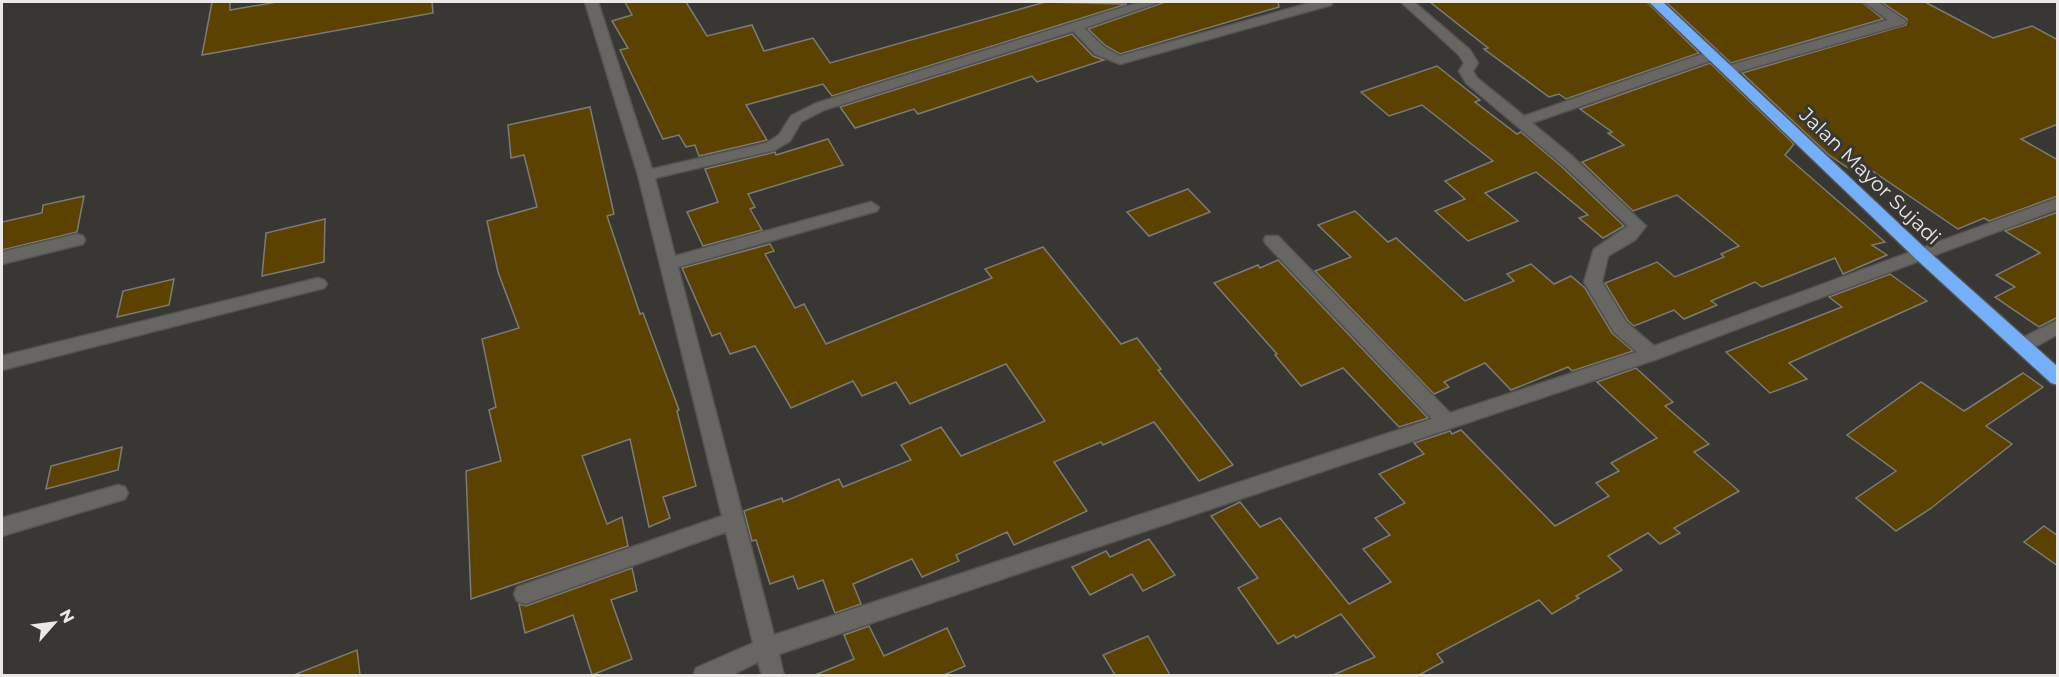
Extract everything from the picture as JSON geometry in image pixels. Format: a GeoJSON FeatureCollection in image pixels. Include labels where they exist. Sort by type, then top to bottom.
{"type":"FeatureCollection","features":[{"type":"Feature","properties":{"kind":"highway","name":"Jalan Mayor Sujadi"},"geometry":{"type":"LineString","coordinates":[[1656,2],[1922,254],[2058,378]]}},
{"type":"Feature","properties":{"kind":"street"},"geometry":{"type":"LineString","coordinates":[[591,2],[646,175],[764,649],[773,675]]}},
{"type":"Feature","properties":{"kind":"street"},"geometry":{"type":"LineString","coordinates":[[646,175],[770,147],[781,143],[789,134],[795,121],[812,110],[1152,2]]}},
{"type":"Feature","properties":{"kind":"street"},"geometry":{"type":"LineString","coordinates":[[1074,25],[1100,53],[1120,60],[1326,2]]}},
{"type":"Feature","properties":{"kind":"street"},"geometry":{"type":"LineString","coordinates":[[1407,2],[1465,53],[1471,63],[1466,71],[1471,80],[1522,122],[1638,226],[1629,236],[1600,253],[1593,282],[1620,327],[1651,354]]}},
{"type":"Feature","properties":{"kind":"street"},"geometry":{"type":"LineString","coordinates":[[1729,70],[1899,21],[1870,2]]}},
{"type":"Feature","properties":{"kind":"street"},"geometry":{"type":"LineString","coordinates":[[1522,122],[1713,55]]}},
{"type":"Feature","properties":{"kind":"street"},"geometry":{"type":"LineString","coordinates":[[704,675],[764,649],[1651,354],[2058,203]]}},
{"type":"Feature","properties":{"kind":"street"},"geometry":{"type":"LineString","coordinates":[[668,264],[871,207]]}},
{"type":"Feature","properties":{"kind":"street"},"geometry":{"type":"LineString","coordinates":[[2,258],[78,240]]}},
{"type":"Feature","properties":{"kind":"street"},"geometry":{"type":"LineString","coordinates":[[1272,240],[1447,422]]}},
{"type":"Feature","properties":{"kind":"street"},"geometry":{"type":"LineString","coordinates":[[2,363],[318,284]]}},
{"type":"Feature","properties":{"kind":"street"},"geometry":{"type":"LineString","coordinates":[[2022,346],[2058,326]]}},
{"type":"Feature","properties":{"kind":"street"},"geometry":{"type":"LineString","coordinates":[[2,527],[118,493]]}},
{"type":"Feature","properties":{"kind":"street"},"geometry":{"type":"LineString","coordinates":[[525,594],[732,521]]}},
{"type":"Feature","properties":{"kind":"building"},"geometry":{"type":"Polygon","coordinates":[[[212,2],[230,2],[230,10],[277,2],[432,2],[433,13],[202,55],[212,2]]]}},
{"type":"Feature","properties":{"kind":"building"},"geometry":{"type":"Polygon","coordinates":[[[625,2],[686,2],[707,36],[752,25],[764,51],[813,38],[830,63],[1045,2],[1127,4],[832,96],[823,84],[746,105],[767,140],[699,156],[695,145],[686,147],[679,135],[663,139],[620,50],[628,48],[612,21],[632,15],[625,2]]]}},
{"type":"Feature","properties":{"kind":"building"},"geometry":{"type":"Polygon","coordinates":[[[1165,2],[1278,2],[1279,7],[1120,54],[1106,46],[1088,29],[1165,2]]]}},
{"type":"Feature","properties":{"kind":"building"},"geometry":{"type":"Polygon","coordinates":[[[1430,2],[1647,2],[1699,53],[1566,99],[1559,94],[1549,97],[1484,49],[1488,48],[1430,2]]]}},
{"type":"Feature","properties":{"kind":"building"},"geometry":{"type":"Polygon","coordinates":[[[1666,2],[1862,2],[1883,19],[1731,63],[1666,2]]]}},
{"type":"Feature","properties":{"kind":"building"},"geometry":{"type":"Polygon","coordinates":[[[1881,2],[1925,2],[1993,38],[2032,26],[2058,40],[2058,124],[2021,139],[2058,160],[2058,196],[1989,221],[1984,218],[1958,229],[1865,166],[1851,170],[1829,155],[1742,73],[1906,25],[1907,19],[1881,2]]]}},
{"type":"Feature","properties":{"kind":"building"},"geometry":{"type":"Polygon","coordinates":[[[1072,34],[1093,56],[1104,60],[1037,82],[1032,76],[918,114],[914,109],[855,128],[840,107],[1072,34]]]}},
{"type":"Feature","properties":{"kind":"building"},"geometry":{"type":"Polygon","coordinates":[[[1710,63],[1794,144],[1785,155],[1885,242],[1872,245],[1887,255],[1843,274],[1835,258],[1762,287],[1755,282],[1711,301],[1717,305],[1684,319],[1674,310],[1634,326],[1628,321],[1605,283],[1657,262],[1675,277],[1724,257],[1721,254],[1739,246],[1677,195],[1633,211],[1582,162],[1624,145],[1608,133],[1612,132],[1580,109],[1710,63]]]}},
{"type":"Feature","properties":{"kind":"building"},"geometry":{"type":"Polygon","coordinates":[[[1437,66],[1480,100],[1475,102],[1517,134],[1521,132],[1561,166],[1624,226],[1603,238],[1579,218],[1588,215],[1536,172],[1485,193],[1518,221],[1468,241],[1435,211],[1465,199],[1445,181],[1493,161],[1422,105],[1389,116],[1361,92],[1437,66]]]}},
{"type":"Feature","properties":{"kind":"building"},"geometry":{"type":"Polygon","coordinates":[[[590,107],[614,214],[607,216],[640,314],[643,313],[679,410],[677,411],[696,486],[663,497],[670,518],[649,527],[630,439],[582,456],[607,524],[622,517],[628,546],[471,599],[466,471],[501,461],[489,410],[496,407],[482,339],[519,328],[498,272],[487,221],[537,207],[524,155],[511,158],[508,125],[590,107]]]}},
{"type":"Feature","properties":{"kind":"building"},"geometry":{"type":"Polygon","coordinates":[[[828,139],[843,165],[748,194],[755,207],[750,209],[762,230],[703,246],[687,212],[718,202],[705,169],[775,152],[776,155],[828,139]]]}},
{"type":"Feature","properties":{"kind":"building"},"geometry":{"type":"Polygon","coordinates":[[[1188,189],[1210,212],[1149,236],[1127,212],[1188,189]]]}},
{"type":"Feature","properties":{"kind":"building"},"geometry":{"type":"Polygon","coordinates":[[[84,196],[77,232],[2,250],[2,222],[42,213],[43,205],[84,196]]]}},
{"type":"Feature","properties":{"kind":"building"},"geometry":{"type":"Polygon","coordinates":[[[1355,211],[1388,242],[1396,238],[1465,301],[1514,281],[1507,274],[1531,264],[1554,284],[1571,276],[1585,288],[1612,333],[1633,351],[1572,371],[1568,367],[1511,390],[1485,363],[1444,382],[1449,387],[1434,394],[1315,271],[1351,257],[1318,225],[1355,211]]]}},
{"type":"Feature","properties":{"kind":"building"},"geometry":{"type":"Polygon","coordinates":[[[2058,212],[2058,317],[2039,327],[1995,297],[2015,287],[1996,275],[2040,253],[2005,231],[2058,212]]]}},
{"type":"Feature","properties":{"kind":"building"},"geometry":{"type":"Polygon","coordinates":[[[325,219],[324,262],[262,276],[266,233],[325,219]]]}},
{"type":"Feature","properties":{"kind":"building"},"geometry":{"type":"Polygon","coordinates":[[[770,244],[774,251],[765,254],[795,308],[804,304],[826,344],[992,278],[985,269],[1043,247],[1121,344],[1137,338],[1161,369],[1158,370],[1233,465],[1199,481],[1154,422],[1103,445],[1101,442],[1054,462],[1087,511],[1014,545],[1007,532],[956,555],[959,561],[922,577],[912,559],[853,584],[861,604],[835,613],[823,580],[798,589],[793,576],[770,584],[756,540],[752,541],[744,511],[782,498],[783,502],[839,479],[843,487],[911,460],[901,445],[941,427],[961,456],[1045,421],[1006,364],[910,404],[896,382],[862,396],[853,381],[791,408],[755,346],[730,354],[720,333],[712,336],[682,268],[770,244]]]}},
{"type":"Feature","properties":{"kind":"building"},"geometry":{"type":"Polygon","coordinates":[[[1278,260],[1428,418],[1399,427],[1343,368],[1301,386],[1275,355],[1277,354],[1214,283],[1258,265],[1260,268],[1278,260]]]}},
{"type":"Feature","properties":{"kind":"building"},"geometry":{"type":"Polygon","coordinates":[[[1890,274],[1927,301],[1789,363],[1807,379],[1770,393],[1726,352],[1842,307],[1829,297],[1890,274]]]}},
{"type":"Feature","properties":{"kind":"building"},"geometry":{"type":"Polygon","coordinates":[[[174,279],[169,305],[117,317],[123,291],[174,279]]]}},
{"type":"Feature","properties":{"kind":"building"},"geometry":{"type":"Polygon","coordinates":[[[1636,368],[1673,402],[1665,406],[1709,444],[1694,452],[1739,491],[1674,528],[1680,533],[1660,544],[1648,533],[1608,556],[1622,570],[1576,596],[1579,598],[1552,614],[1539,600],[1437,654],[1443,662],[1419,675],[1333,675],[1375,657],[1341,614],[1296,638],[1294,635],[1278,644],[1238,588],[1258,578],[1211,516],[1240,502],[1260,527],[1280,518],[1349,604],[1391,582],[1363,549],[1390,535],[1375,518],[1405,503],[1379,474],[1424,454],[1414,443],[1450,431],[1452,434],[1461,430],[1555,526],[1609,496],[1596,483],[1619,471],[1611,463],[1657,438],[1597,382],[1636,368]]]}},
{"type":"Feature","properties":{"kind":"building"},"geometry":{"type":"Polygon","coordinates":[[[2023,373],[2043,387],[1986,426],[2012,444],[1930,509],[1896,531],[1856,498],[1896,471],[1847,435],[1921,382],[1964,411],[2023,373]]]}},
{"type":"Feature","properties":{"kind":"building"},"geometry":{"type":"Polygon","coordinates":[[[122,447],[118,470],[46,489],[51,466],[122,447]]]}},
{"type":"Feature","properties":{"kind":"building"},"geometry":{"type":"Polygon","coordinates":[[[2044,526],[2058,536],[2058,566],[2024,542],[2044,526]]]}},
{"type":"Feature","properties":{"kind":"building"},"geometry":{"type":"Polygon","coordinates":[[[1149,539],[1175,575],[1143,591],[1132,574],[1090,595],[1072,567],[1106,551],[1110,557],[1149,539]]]}},
{"type":"Feature","properties":{"kind":"building"},"geometry":{"type":"Polygon","coordinates":[[[632,568],[637,591],[611,600],[632,659],[592,675],[573,615],[525,633],[519,604],[526,606],[632,568]]]}},
{"type":"Feature","properties":{"kind":"building"},"geometry":{"type":"Polygon","coordinates":[[[869,626],[884,656],[947,628],[965,666],[944,675],[815,675],[854,659],[844,635],[869,626]]]}},
{"type":"Feature","properties":{"kind":"building"},"geometry":{"type":"Polygon","coordinates":[[[1148,636],[1170,675],[1115,675],[1103,655],[1148,636]]]}},
{"type":"Feature","properties":{"kind":"building"},"geometry":{"type":"Polygon","coordinates":[[[357,650],[360,675],[296,675],[296,674],[357,650]]]}}]}
